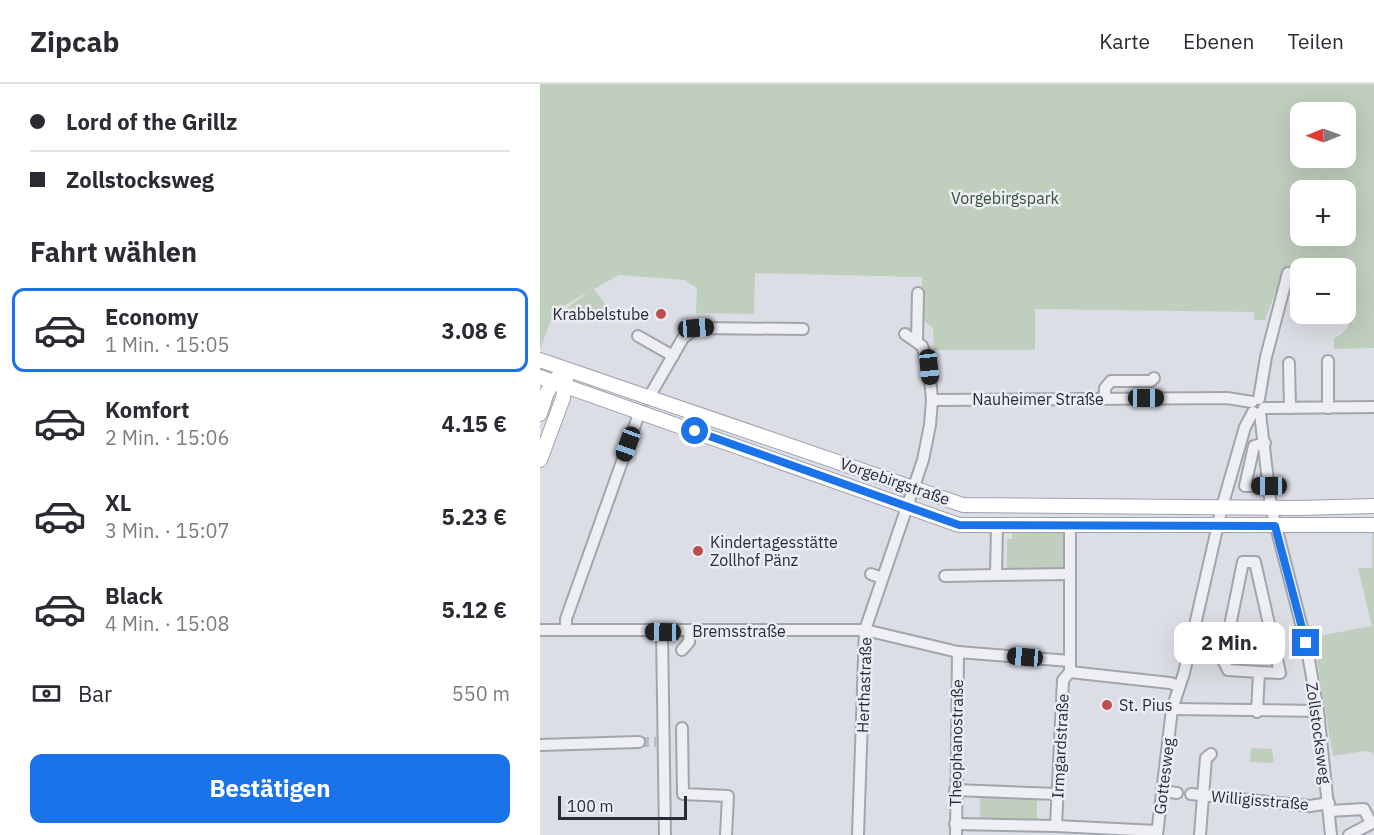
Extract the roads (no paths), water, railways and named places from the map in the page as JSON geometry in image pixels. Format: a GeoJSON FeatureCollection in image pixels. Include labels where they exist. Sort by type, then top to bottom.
{"type":"FeatureCollection","features":[{"type":"Feature","properties":{"kind":"main road","name":"Vorgebirgstraße"},"geometry":{"type":"LineString","coordinates":[[540,360],[648,399],[963,505],[1374,506]]}},
{"type":"Feature","properties":{"kind":"main road"},"geometry":{"type":"LineString","coordinates":[[540,414],[553,382],[566,370]]}},
{"type":"Feature","properties":{"kind":"main road","name":"Vorgebirgstraße"},"geometry":{"type":"LineString","coordinates":[[553,382],[959,525],[1374,525]]}},
{"type":"Feature","properties":{"kind":"main road"},"geometry":{"type":"LineString","coordinates":[[540,460],[553,382]]}},
{"type":"Feature","properties":{"kind":"street"},"geometry":{"type":"LineString","coordinates":[[1257,407],[1266,357],[1288,273]]}},
{"type":"Feature","properties":{"kind":"street"},"geometry":{"type":"LineString","coordinates":[[905,334],[917,340],[918,293]]}},
{"type":"Feature","properties":{"kind":"street"},"geometry":{"type":"LineString","coordinates":[[648,399],[683,338],[696,328],[803,329]]}},
{"type":"Feature","properties":{"kind":"street"},"geometry":{"type":"LineString","coordinates":[[638,336],[673,356]]}},
{"type":"Feature","properties":{"kind":"street","name":"Herthastraße"},"geometry":{"type":"LineString","coordinates":[[858,835],[865,630],[923,460],[932,400],[929,367],[922,346],[917,340]]}},
{"type":"Feature","properties":{"kind":"street"},"geometry":{"type":"LineString","coordinates":[[1328,362],[1328,408]]}},
{"type":"Feature","properties":{"kind":"street"},"geometry":{"type":"LineString","coordinates":[[1289,363],[1290,408]]}},
{"type":"Feature","properties":{"kind":"street"},"geometry":{"type":"LineString","coordinates":[[1105,398],[1105,388],[1111,381],[1151,381],[1154,378]]}},
{"type":"Feature","properties":{"kind":"street","name":"Nauheimer Straße"},"geometry":{"type":"LineString","coordinates":[[932,400],[1227,398],[1257,407],[1374,408]]}},
{"type":"Feature","properties":{"kind":"street","name":"Zollstocksweg"},"geometry":{"type":"LineString","coordinates":[[1257,407],[1265,443],[1271,507],[1306,643],[1318,711],[1331,835]]}},
{"type":"Feature","properties":{"kind":"street","name":"Gottesweg"},"geometry":{"type":"LineString","coordinates":[[1157,833],[1172,709],[1222,507],[1245,427],[1257,407]]}},
{"type":"Feature","properties":{"kind":"street"},"geometry":{"type":"LineString","coordinates":[[566,630],[566,619],[640,411]]}},
{"type":"Feature","properties":{"kind":"street"},"geometry":{"type":"LineString","coordinates":[[1265,443],[1254,446],[1245,486],[1269,486]]}},
{"type":"Feature","properties":{"kind":"street"},"geometry":{"type":"LineString","coordinates":[[996,574],[997,525]]}},
{"type":"Feature","properties":{"kind":"street","name":"Irmgardstraße"},"geometry":{"type":"LineString","coordinates":[[1056,825],[1063,680],[1070,666],[1070,525]]}},
{"type":"Feature","properties":{"kind":"street"},"geometry":{"type":"LineString","coordinates":[[1255,561],[1280,673],[1259,672],[1228,670],[1223,660],[1243,562],[1255,561]]}},
{"type":"Feature","properties":{"kind":"street"},"geometry":{"type":"LineString","coordinates":[[870,574],[882,578]]}},
{"type":"Feature","properties":{"kind":"street"},"geometry":{"type":"LineString","coordinates":[[945,576],[1070,574]]}},
{"type":"Feature","properties":{"kind":"street"},"geometry":{"type":"LineString","coordinates":[[765,618],[766,631]]}},
{"type":"Feature","properties":{"kind":"street","name":"Bremsstraße"},"geometry":{"type":"LineString","coordinates":[[540,630],[663,632],[865,630],[958,652],[1070,666],[1179,686]]}},
{"type":"Feature","properties":{"kind":"street"},"geometry":{"type":"LineString","coordinates":[[682,650],[689,642],[690,631]]}},
{"type":"Feature","properties":{"kind":"street"},"geometry":{"type":"LineString","coordinates":[[663,632],[660,742],[665,835]]}},
{"type":"Feature","properties":{"kind":"street","name":"Theophanostraße"},"geometry":{"type":"LineString","coordinates":[[956,830],[958,652]]}},
{"type":"Feature","properties":{"kind":"street"},"geometry":{"type":"LineString","coordinates":[[1257,712],[1259,672]]}},
{"type":"Feature","properties":{"kind":"street"},"geometry":{"type":"LineString","coordinates":[[1172,709],[1257,712],[1318,711]]}},
{"type":"Feature","properties":{"kind":"street"},"geometry":{"type":"LineString","coordinates":[[682,728],[683,794],[728,796],[726,835]]}},
{"type":"Feature","properties":{"kind":"street"},"geometry":{"type":"LineString","coordinates":[[540,745],[634,742]]}},
{"type":"Feature","properties":{"kind":"street"},"geometry":{"type":"LineString","coordinates":[[1200,835],[1196,795],[1206,758],[1211,754]]}},
{"type":"Feature","properties":{"kind":"street"},"geometry":{"type":"LineString","coordinates":[[955,790],[1057,794]]}},
{"type":"Feature","properties":{"kind":"street"},"geometry":{"type":"LineString","coordinates":[[1162,791],[1178,793]]}},
{"type":"Feature","properties":{"kind":"street","name":"Willigisstraße"},"geometry":{"type":"LineString","coordinates":[[1196,795],[1364,809],[1373,822]]}},
{"type":"Feature","properties":{"kind":"street"},"geometry":{"type":"LineString","coordinates":[[1349,835],[1373,822]]}},
{"type":"Feature","properties":{"kind":"street"},"geometry":{"type":"LineString","coordinates":[[956,830],[1056,825],[1157,833]]}},
{"type":"Feature","properties":{"kind":"tunnel"},"geometry":{"type":"LineString","coordinates":[[639,742],[656,742]]}},
{"type":"Feature","properties":{"kind":"place","name":"Krabbelstube"},"geometry":{"type":"Point","coordinates":[661,314]}},
{"type":"Feature","properties":{"kind":"place","name":"Kindertagesstätte Zollhof Pänz"},"geometry":{"type":"Point","coordinates":[698,551]}},
{"type":"Feature","properties":{"kind":"place","name":"St. Pius"},"geometry":{"type":"Point","coordinates":[1107,705]}},
{"type":"Feature","properties":{"kind":"park label","name":"Vorgebirgspark"},"geometry":{"type":"Point","coordinates":[1005,198]}}]}
